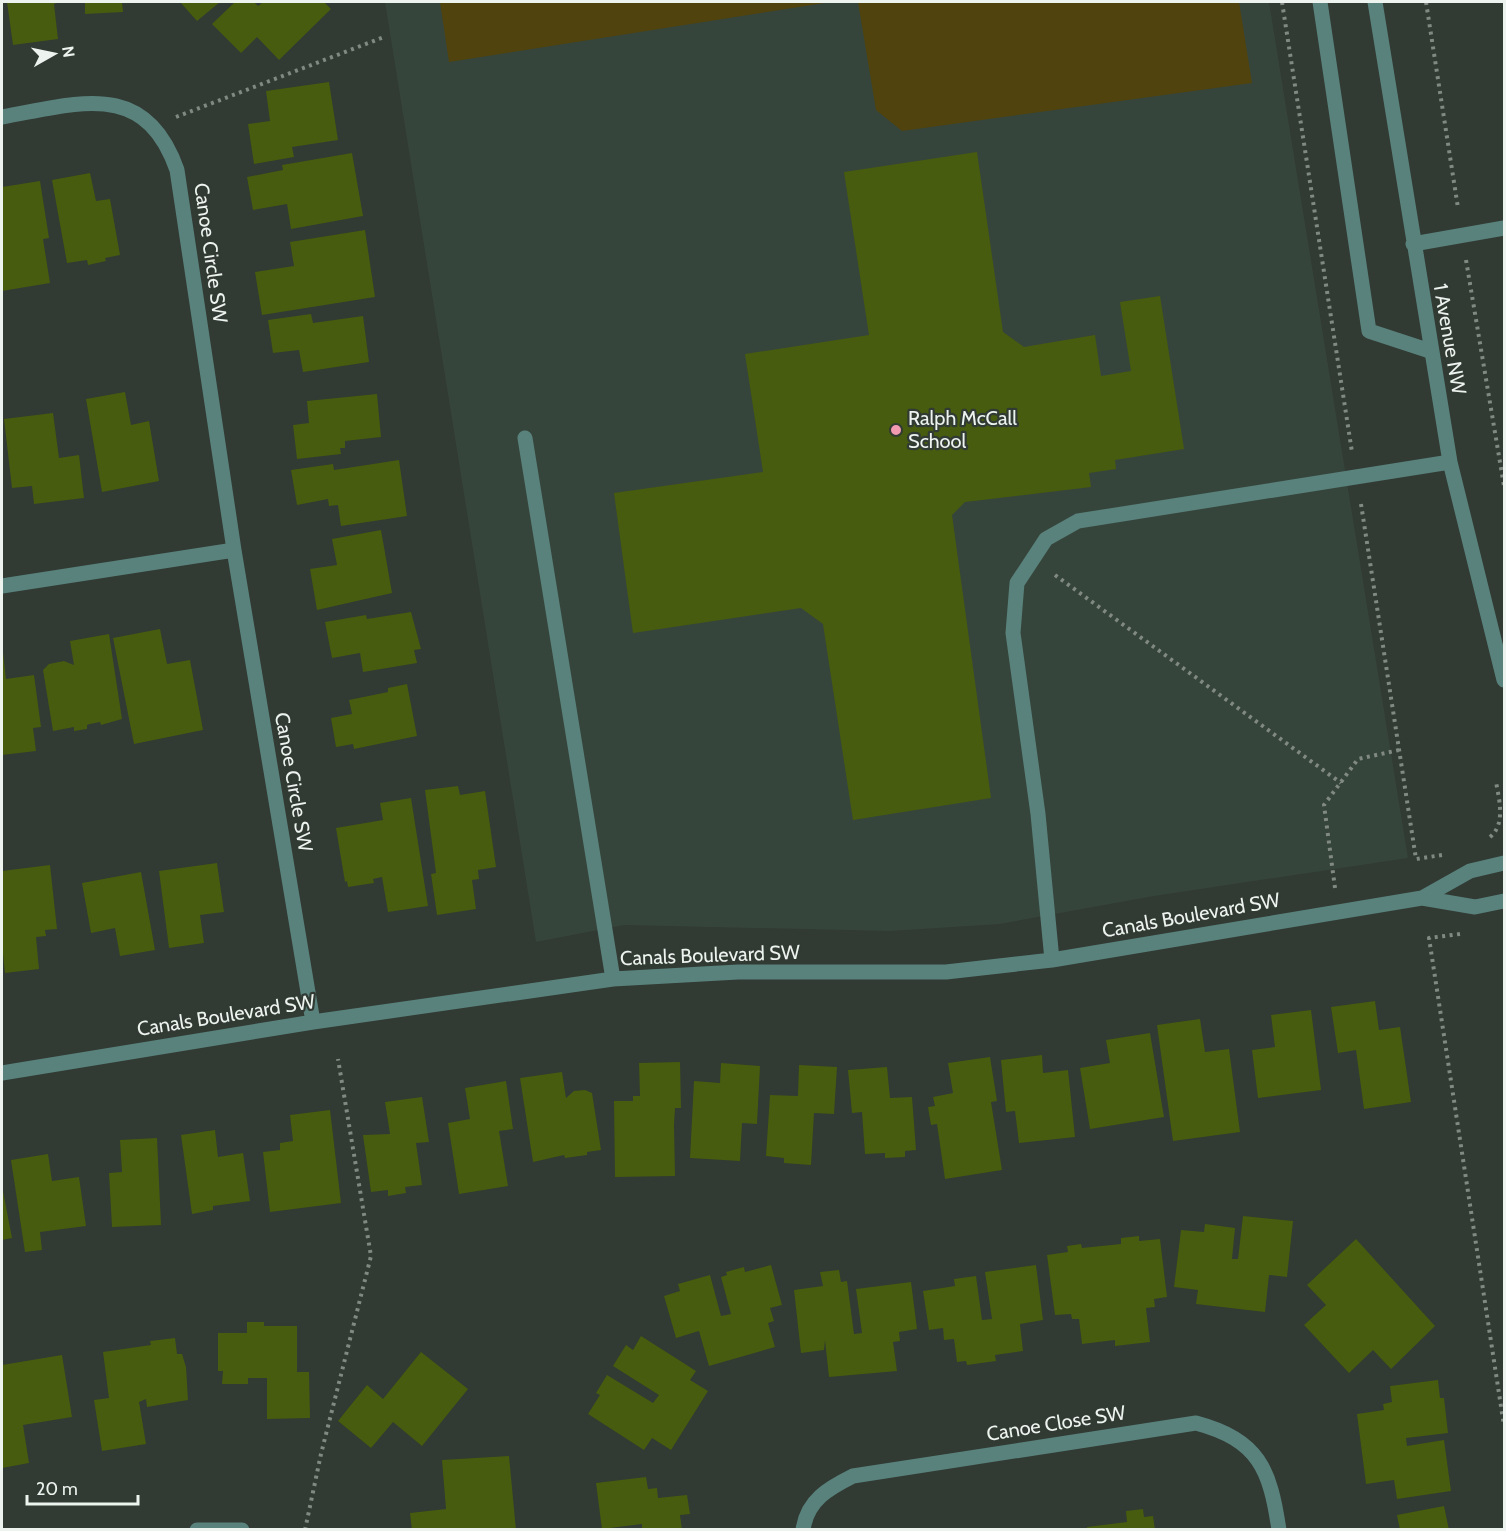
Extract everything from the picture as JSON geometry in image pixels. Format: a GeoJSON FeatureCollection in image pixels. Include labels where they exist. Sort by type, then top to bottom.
{"type":"FeatureCollection","features":[{"type":"Feature","properties":{"kind":"street"},"geometry":{"type":"LineString","coordinates":[[1320,2],[1369,331],[1430,351]]}},
{"type":"Feature","properties":{"kind":"street","name":"1 Avenue NW"},"geometry":{"type":"LineString","coordinates":[[1375,2],[1430,351],[1450,462],[1504,680]]}},
{"type":"Feature","properties":{"kind":"street","name":"Canoe Circle SW"},"geometry":{"type":"LineString","coordinates":[[2,117],[89,102],[123,107],[149,121],[169,147],[177,170],[234,550],[313,1022]]}},
{"type":"Feature","properties":{"kind":"street"},"geometry":{"type":"LineString","coordinates":[[1413,244],[1504,228]]}},
{"type":"Feature","properties":{"kind":"street"},"geometry":{"type":"LineString","coordinates":[[525,438],[614,979]]}},
{"type":"Feature","properties":{"kind":"street"},"geometry":{"type":"LineString","coordinates":[[1052,960],[1038,814],[1014,633],[1017,583],[1046,539],[1078,521],[1450,462]]}},
{"type":"Feature","properties":{"kind":"street"},"geometry":{"type":"LineString","coordinates":[[2,586],[234,550]]}},
{"type":"Feature","properties":{"kind":"street","name":"Canals Boulevard SW"},"geometry":{"type":"LineString","coordinates":[[1422,898],[1470,870],[1504,863]]}},
{"type":"Feature","properties":{"kind":"street","name":"Canals Boulevard SW"},"geometry":{"type":"LineString","coordinates":[[2,1073],[313,1022],[614,979],[738,972],[946,972],[1052,960],[1422,898],[1475,907],[1504,901]]}},
{"type":"Feature","properties":{"kind":"street","name":"Canoe Close SW"},"geometry":{"type":"LineString","coordinates":[[803,1530],[811,1506],[827,1489],[853,1476],[1196,1423],[1222,1430],[1246,1446],[1262,1464],[1273,1489],[1280,1530]]}},
{"type":"Feature","properties":{"kind":"street"},"geometry":{"type":"LineString","coordinates":[[197,1530],[242,1530]]}},
{"type":"Feature","properties":{"kind":"path"},"geometry":{"type":"LineString","coordinates":[[153,126],[384,37]]}},
{"type":"Feature","properties":{"kind":"path"},"geometry":{"type":"LineString","coordinates":[[1032,558],[1341,783]]}},
{"type":"Feature","properties":{"kind":"path"},"geometry":{"type":"LineString","coordinates":[[1338,911],[1324,805],[1358,759],[1399,750]]}},
{"type":"Feature","properties":{"kind":"path"},"geometry":{"type":"LineString","coordinates":[[1470,932],[1429,938],[1504,1426]]}},
{"type":"Feature","properties":{"kind":"path"},"geometry":{"type":"LineString","coordinates":[[306,1530],[321,1454],[371,1256],[338,1059]]}},
{"type":"Feature","properties":{"kind":"shaded area","name":"Ralph McCall School"},"geometry":{"type":"Polygon","coordinates":[[[385,2],[1269,2],[1408,858],[1154,896],[1000,924],[890,931],[624,925],[536,942],[385,2]]]}},
{"type":"Feature","properties":{"kind":"shaded area"},"geometry":{"type":"Polygon","coordinates":[[[440,2],[831,2],[449,62],[440,2]]]}},
{"type":"Feature","properties":{"kind":"shaded area"},"geometry":{"type":"Polygon","coordinates":[[[858,2],[1239,2],[1252,83],[902,131],[876,110],[858,2]]]}},
{"type":"Feature","properties":{"kind":"building"},"geometry":{"type":"Polygon","coordinates":[[[7,2],[59,2],[54,4],[58,39],[13,45],[7,2]]]}},
{"type":"Feature","properties":{"kind":"building"},"geometry":{"type":"Polygon","coordinates":[[[85,2],[122,2],[123,12],[85,14],[85,2]]]}},
{"type":"Feature","properties":{"kind":"building"},"geometry":{"type":"Polygon","coordinates":[[[180,2],[220,2],[197,21],[180,2]]]}},
{"type":"Feature","properties":{"kind":"building"},"geometry":{"type":"Polygon","coordinates":[[[235,2],[254,2],[258,6],[263,2],[324,2],[331,9],[279,60],[257,37],[241,53],[212,24],[235,2]]]}},
{"type":"Feature","properties":{"kind":"building"},"geometry":{"type":"Polygon","coordinates":[[[329,82],[338,140],[292,147],[294,157],[254,164],[248,124],[270,121],[266,91],[329,82]]]}},
{"type":"Feature","properties":{"kind":"building"},"geometry":{"type":"Polygon","coordinates":[[[977,152],[1003,332],[1024,347],[1095,335],[1101,376],[1131,371],[1120,302],[1160,296],[1184,449],[1115,460],[1116,469],[1089,473],[1091,487],[965,502],[952,515],[991,798],[853,820],[823,624],[801,608],[633,633],[614,493],[763,472],[745,354],[869,335],[844,172],[977,152]]]}},
{"type":"Feature","properties":{"kind":"building"},"geometry":{"type":"Polygon","coordinates":[[[352,153],[363,216],[291,229],[287,204],[253,210],[247,177],[283,170],[282,165],[352,153]]]}},
{"type":"Feature","properties":{"kind":"building"},"geometry":{"type":"Polygon","coordinates":[[[90,173],[96,201],[110,199],[120,255],[88,265],[87,260],[67,263],[52,180],[90,173]]]}},
{"type":"Feature","properties":{"kind":"building"},"geometry":{"type":"Polygon","coordinates":[[[40,181],[49,238],[43,239],[50,283],[2,291],[2,187],[40,181]]]}},
{"type":"Feature","properties":{"kind":"building"},"geometry":{"type":"Polygon","coordinates":[[[365,230],[375,297],[262,315],[255,272],[294,266],[290,242],[365,230]]]}},
{"type":"Feature","properties":{"kind":"building"},"geometry":{"type":"Polygon","coordinates":[[[311,314],[313,323],[363,316],[369,362],[303,372],[299,350],[273,353],[268,320],[311,314]]]}},
{"type":"Feature","properties":{"kind":"building"},"geometry":{"type":"Polygon","coordinates":[[[125,392],[131,425],[149,421],[159,481],[102,492],[86,399],[125,392]]]}},
{"type":"Feature","properties":{"kind":"building"},"geometry":{"type":"Polygon","coordinates":[[[377,394],[381,437],[345,441],[345,448],[340,448],[341,454],[297,459],[293,425],[309,423],[307,401],[377,394]]]}},
{"type":"Feature","properties":{"kind":"building"},"geometry":{"type":"Polygon","coordinates":[[[53,413],[59,458],[79,455],[84,498],[34,504],[32,486],[12,488],[4,419],[53,413]]]}},
{"type":"Feature","properties":{"kind":"building"},"geometry":{"type":"Polygon","coordinates":[[[399,460],[407,516],[341,526],[338,505],[329,506],[328,499],[297,505],[291,470],[333,464],[334,470],[399,460]]]}},
{"type":"Feature","properties":{"kind":"building"},"geometry":{"type":"Polygon","coordinates":[[[381,530],[392,593],[317,610],[310,569],[337,565],[332,539],[381,530]]]}},
{"type":"Feature","properties":{"kind":"building"},"geometry":{"type":"Polygon","coordinates":[[[411,612],[421,649],[414,650],[417,663],[363,672],[360,653],[332,658],[325,622],[366,615],[367,619],[411,612]]]}},
{"type":"Feature","properties":{"kind":"building"},"geometry":{"type":"Polygon","coordinates":[[[160,629],[167,664],[190,660],[203,730],[134,744],[113,638],[160,629]]]}},
{"type":"Feature","properties":{"kind":"building"},"geometry":{"type":"Polygon","coordinates":[[[109,634],[122,719],[101,725],[100,722],[90,724],[87,725],[87,729],[74,731],[74,727],[53,731],[43,670],[49,664],[64,661],[74,665],[70,641],[109,634]]]}},
{"type":"Feature","properties":{"kind":"building"},"geometry":{"type":"Polygon","coordinates":[[[3,652],[6,679],[34,675],[41,727],[33,728],[36,751],[2,755],[3,652]]]}},
{"type":"Feature","properties":{"kind":"building"},"geometry":{"type":"Polygon","coordinates":[[[407,684],[417,736],[354,749],[353,744],[336,747],[331,718],[352,714],[349,700],[388,692],[388,688],[407,684]]]}},
{"type":"Feature","properties":{"kind":"building"},"geometry":{"type":"Polygon","coordinates":[[[458,786],[460,795],[485,791],[496,867],[478,870],[479,879],[472,880],[476,909],[437,915],[431,874],[436,873],[425,790],[458,786]]]}},
{"type":"Feature","properties":{"kind":"building"},"geometry":{"type":"Polygon","coordinates":[[[411,798],[428,906],[388,912],[382,877],[373,879],[374,883],[348,887],[347,881],[345,882],[336,828],[383,820],[380,803],[411,798]]]}},
{"type":"Feature","properties":{"kind":"building"},"geometry":{"type":"Polygon","coordinates":[[[217,863],[224,912],[200,915],[204,943],[169,948],[159,871],[217,863]]]}},
{"type":"Feature","properties":{"kind":"building"},"geometry":{"type":"Polygon","coordinates":[[[50,865],[57,929],[45,930],[46,936],[36,937],[39,969],[5,973],[2,944],[2,871],[50,865]]]}},
{"type":"Feature","properties":{"kind":"building"},"geometry":{"type":"Polygon","coordinates":[[[141,872],[155,950],[120,956],[115,928],[91,933],[82,883],[141,872]]]}},
{"type":"Feature","properties":{"kind":"building"},"geometry":{"type":"Polygon","coordinates":[[[1375,1001],[1379,1030],[1400,1027],[1411,1102],[1364,1109],[1356,1050],[1338,1053],[1331,1007],[1375,1001]]]}},
{"type":"Feature","properties":{"kind":"building"},"geometry":{"type":"Polygon","coordinates":[[[1311,1010],[1321,1090],[1258,1098],[1252,1050],[1275,1047],[1271,1015],[1311,1010]]]}},
{"type":"Feature","properties":{"kind":"building"},"geometry":{"type":"Polygon","coordinates":[[[1200,1019],[1205,1052],[1229,1049],[1240,1132],[1173,1141],[1157,1025],[1200,1019]]]}},
{"type":"Feature","properties":{"kind":"building"},"geometry":{"type":"Polygon","coordinates":[[[1150,1033],[1164,1117],[1090,1129],[1080,1068],[1110,1063],[1106,1040],[1150,1033]]]}},
{"type":"Feature","properties":{"kind":"building"},"geometry":{"type":"Polygon","coordinates":[[[1042,1055],[1043,1073],[1068,1070],[1075,1137],[1019,1143],[1015,1111],[1006,1112],[1001,1060],[1042,1055]]]}},
{"type":"Feature","properties":{"kind":"building"},"geometry":{"type":"Polygon","coordinates":[[[990,1057],[997,1101],[991,1102],[1002,1170],[945,1179],[937,1124],[931,1125],[928,1107],[935,1106],[933,1097],[953,1093],[948,1063],[990,1057]]]}},
{"type":"Feature","properties":{"kind":"building"},"geometry":{"type":"Polygon","coordinates":[[[680,1062],[681,1108],[675,1108],[674,1125],[675,1176],[615,1177],[614,1101],[633,1101],[633,1096],[640,1096],[639,1063],[680,1062]]]}},
{"type":"Feature","properties":{"kind":"building"},"geometry":{"type":"Polygon","coordinates":[[[721,1063],[760,1066],[757,1124],[742,1123],[740,1161],[690,1158],[694,1081],[720,1083],[721,1063]]]}},
{"type":"Feature","properties":{"kind":"building"},"geometry":{"type":"Polygon","coordinates":[[[799,1065],[837,1067],[834,1114],[814,1113],[811,1165],[784,1163],[784,1158],[766,1156],[770,1095],[798,1096],[799,1065]]]}},
{"type":"Feature","properties":{"kind":"building"},"geometry":{"type":"Polygon","coordinates":[[[887,1067],[890,1098],[912,1097],[916,1150],[905,1151],[905,1157],[885,1158],[885,1153],[865,1154],[862,1112],[852,1113],[848,1070],[887,1067]]]}},
{"type":"Feature","properties":{"kind":"building"},"geometry":{"type":"Polygon","coordinates":[[[562,1072],[566,1098],[574,1091],[585,1090],[592,1093],[601,1150],[587,1152],[587,1155],[565,1158],[564,1155],[533,1162],[520,1078],[562,1072]]]}},
{"type":"Feature","properties":{"kind":"building"},"geometry":{"type":"Polygon","coordinates":[[[506,1081],[513,1129],[499,1131],[508,1186],[459,1194],[448,1123],[470,1119],[465,1088],[506,1081]]]}},
{"type":"Feature","properties":{"kind":"building"},"geometry":{"type":"Polygon","coordinates":[[[422,1097],[429,1142],[416,1143],[422,1185],[405,1187],[406,1193],[388,1196],[388,1190],[371,1192],[363,1135],[390,1134],[385,1102],[422,1097]]]}},
{"type":"Feature","properties":{"kind":"building"},"geometry":{"type":"Polygon","coordinates":[[[330,1110],[341,1203],[270,1212],[263,1152],[280,1150],[280,1143],[293,1141],[290,1115],[330,1110]]]}},
{"type":"Feature","properties":{"kind":"building"},"geometry":{"type":"Polygon","coordinates":[[[215,1130],[218,1157],[243,1153],[250,1201],[213,1206],[213,1210],[192,1214],[181,1135],[215,1130]]]}},
{"type":"Feature","properties":{"kind":"building"},"geometry":{"type":"Polygon","coordinates":[[[157,1138],[161,1225],[112,1227],[109,1173],[122,1172],[120,1140],[157,1138]]]}},
{"type":"Feature","properties":{"kind":"building"},"geometry":{"type":"Polygon","coordinates":[[[48,1154],[52,1181],[79,1177],[86,1226],[40,1232],[42,1250],[25,1252],[11,1160],[48,1154]]]}},
{"type":"Feature","properties":{"kind":"building"},"geometry":{"type":"Polygon","coordinates":[[[2,1186],[12,1238],[2,1240],[2,1186]]]}},
{"type":"Feature","properties":{"kind":"building"},"geometry":{"type":"Polygon","coordinates":[[[1243,1216],[1293,1221],[1287,1277],[1269,1275],[1265,1312],[1196,1304],[1198,1290],[1174,1287],[1181,1230],[1204,1232],[1205,1224],[1235,1228],[1232,1259],[1238,1259],[1243,1216]]]}},
{"type":"Feature","properties":{"kind":"building"},"geometry":{"type":"Polygon","coordinates":[[[1139,1236],[1139,1241],[1160,1239],[1167,1297],[1154,1299],[1155,1307],[1146,1308],[1150,1342],[1115,1346],[1115,1340],[1082,1344],[1079,1319],[1072,1319],[1071,1314],[1055,1315],[1047,1255],[1068,1252],[1067,1246],[1081,1244],[1082,1248],[1121,1244],[1121,1238],[1139,1236]]]}},
{"type":"Feature","properties":{"kind":"building"},"geometry":{"type":"Polygon","coordinates":[[[1356,1239],[1435,1326],[1391,1369],[1373,1350],[1349,1373],[1304,1325],[1326,1305],[1307,1285],[1356,1239]]]}},
{"type":"Feature","properties":{"kind":"building"},"geometry":{"type":"Polygon","coordinates":[[[771,1265],[782,1305],[770,1308],[774,1321],[768,1323],[775,1347],[709,1366],[699,1331],[676,1338],[664,1296],[680,1291],[678,1284],[710,1275],[721,1316],[731,1314],[721,1277],[727,1275],[726,1272],[744,1267],[745,1272],[771,1265]]]}},
{"type":"Feature","properties":{"kind":"building"},"geometry":{"type":"Polygon","coordinates":[[[1036,1265],[1043,1320],[1020,1324],[1023,1351],[995,1355],[996,1361],[967,1365],[966,1361],[957,1362],[954,1339],[944,1340],[943,1328],[929,1330],[923,1291],[955,1286],[954,1279],[976,1276],[982,1320],[992,1319],[985,1272],[1036,1265]]]}},
{"type":"Feature","properties":{"kind":"building"},"geometry":{"type":"Polygon","coordinates":[[[839,1270],[841,1282],[847,1281],[854,1334],[862,1333],[856,1289],[911,1282],[917,1329],[899,1332],[900,1341],[893,1342],[897,1371],[829,1377],[825,1340],[824,1350],[801,1353],[794,1290],[823,1286],[820,1272],[839,1270]]]}},
{"type":"Feature","properties":{"kind":"building"},"geometry":{"type":"Polygon","coordinates":[[[247,1322],[264,1322],[264,1326],[297,1326],[297,1372],[309,1372],[310,1418],[267,1419],[267,1378],[248,1378],[248,1384],[222,1384],[223,1371],[218,1371],[218,1333],[247,1333],[247,1322]]]}},
{"type":"Feature","properties":{"kind":"building"},"geometry":{"type":"Polygon","coordinates":[[[641,1336],[696,1371],[690,1380],[708,1391],[671,1450],[652,1438],[644,1450],[588,1414],[600,1395],[596,1393],[607,1375],[653,1403],[659,1395],[613,1366],[626,1345],[633,1350],[641,1336]]]}},
{"type":"Feature","properties":{"kind":"building"},"geometry":{"type":"Polygon","coordinates":[[[175,1338],[177,1354],[182,1354],[186,1367],[188,1400],[147,1407],[146,1399],[139,1402],[146,1444],[102,1451],[94,1400],[109,1398],[103,1352],[151,1345],[150,1341],[175,1338]]]}},
{"type":"Feature","properties":{"kind":"building"},"geometry":{"type":"Polygon","coordinates":[[[421,1352],[468,1389],[422,1446],[393,1422],[371,1448],[338,1421],[367,1385],[383,1399],[421,1352]]]}},
{"type":"Feature","properties":{"kind":"building"},"geometry":{"type":"Polygon","coordinates":[[[62,1355],[72,1417],[23,1425],[29,1463],[2,1468],[2,1365],[62,1355]]]}},
{"type":"Feature","properties":{"kind":"building"},"geometry":{"type":"Polygon","coordinates":[[[1438,1380],[1440,1398],[1444,1398],[1448,1433],[1406,1438],[1407,1446],[1444,1440],[1451,1491],[1397,1499],[1394,1480],[1366,1484],[1357,1414],[1384,1410],[1383,1404],[1392,1402],[1390,1386],[1438,1380]]]}},
{"type":"Feature","properties":{"kind":"building"},"geometry":{"type":"Polygon","coordinates":[[[509,1456],[516,1530],[412,1530],[410,1513],[446,1509],[442,1460],[509,1456]]]}},
{"type":"Feature","properties":{"kind":"building"},"geometry":{"type":"Polygon","coordinates":[[[646,1477],[648,1489],[657,1488],[658,1498],[687,1495],[690,1514],[680,1515],[682,1530],[642,1530],[642,1524],[602,1529],[596,1483],[646,1477]]]}},
{"type":"Feature","properties":{"kind":"building"},"geometry":{"type":"Polygon","coordinates":[[[1444,1506],[1449,1530],[1400,1530],[1397,1515],[1444,1506]]]}},
{"type":"Feature","properties":{"kind":"building"},"geometry":{"type":"Polygon","coordinates":[[[1143,1509],[1144,1517],[1153,1516],[1155,1530],[1088,1530],[1087,1527],[1127,1522],[1126,1511],[1143,1509]]]}},
{"type":"Feature","properties":{"kind":"place","name":"Ralph McCall School"},"geometry":{"type":"Point","coordinates":[896,430]}}]}
